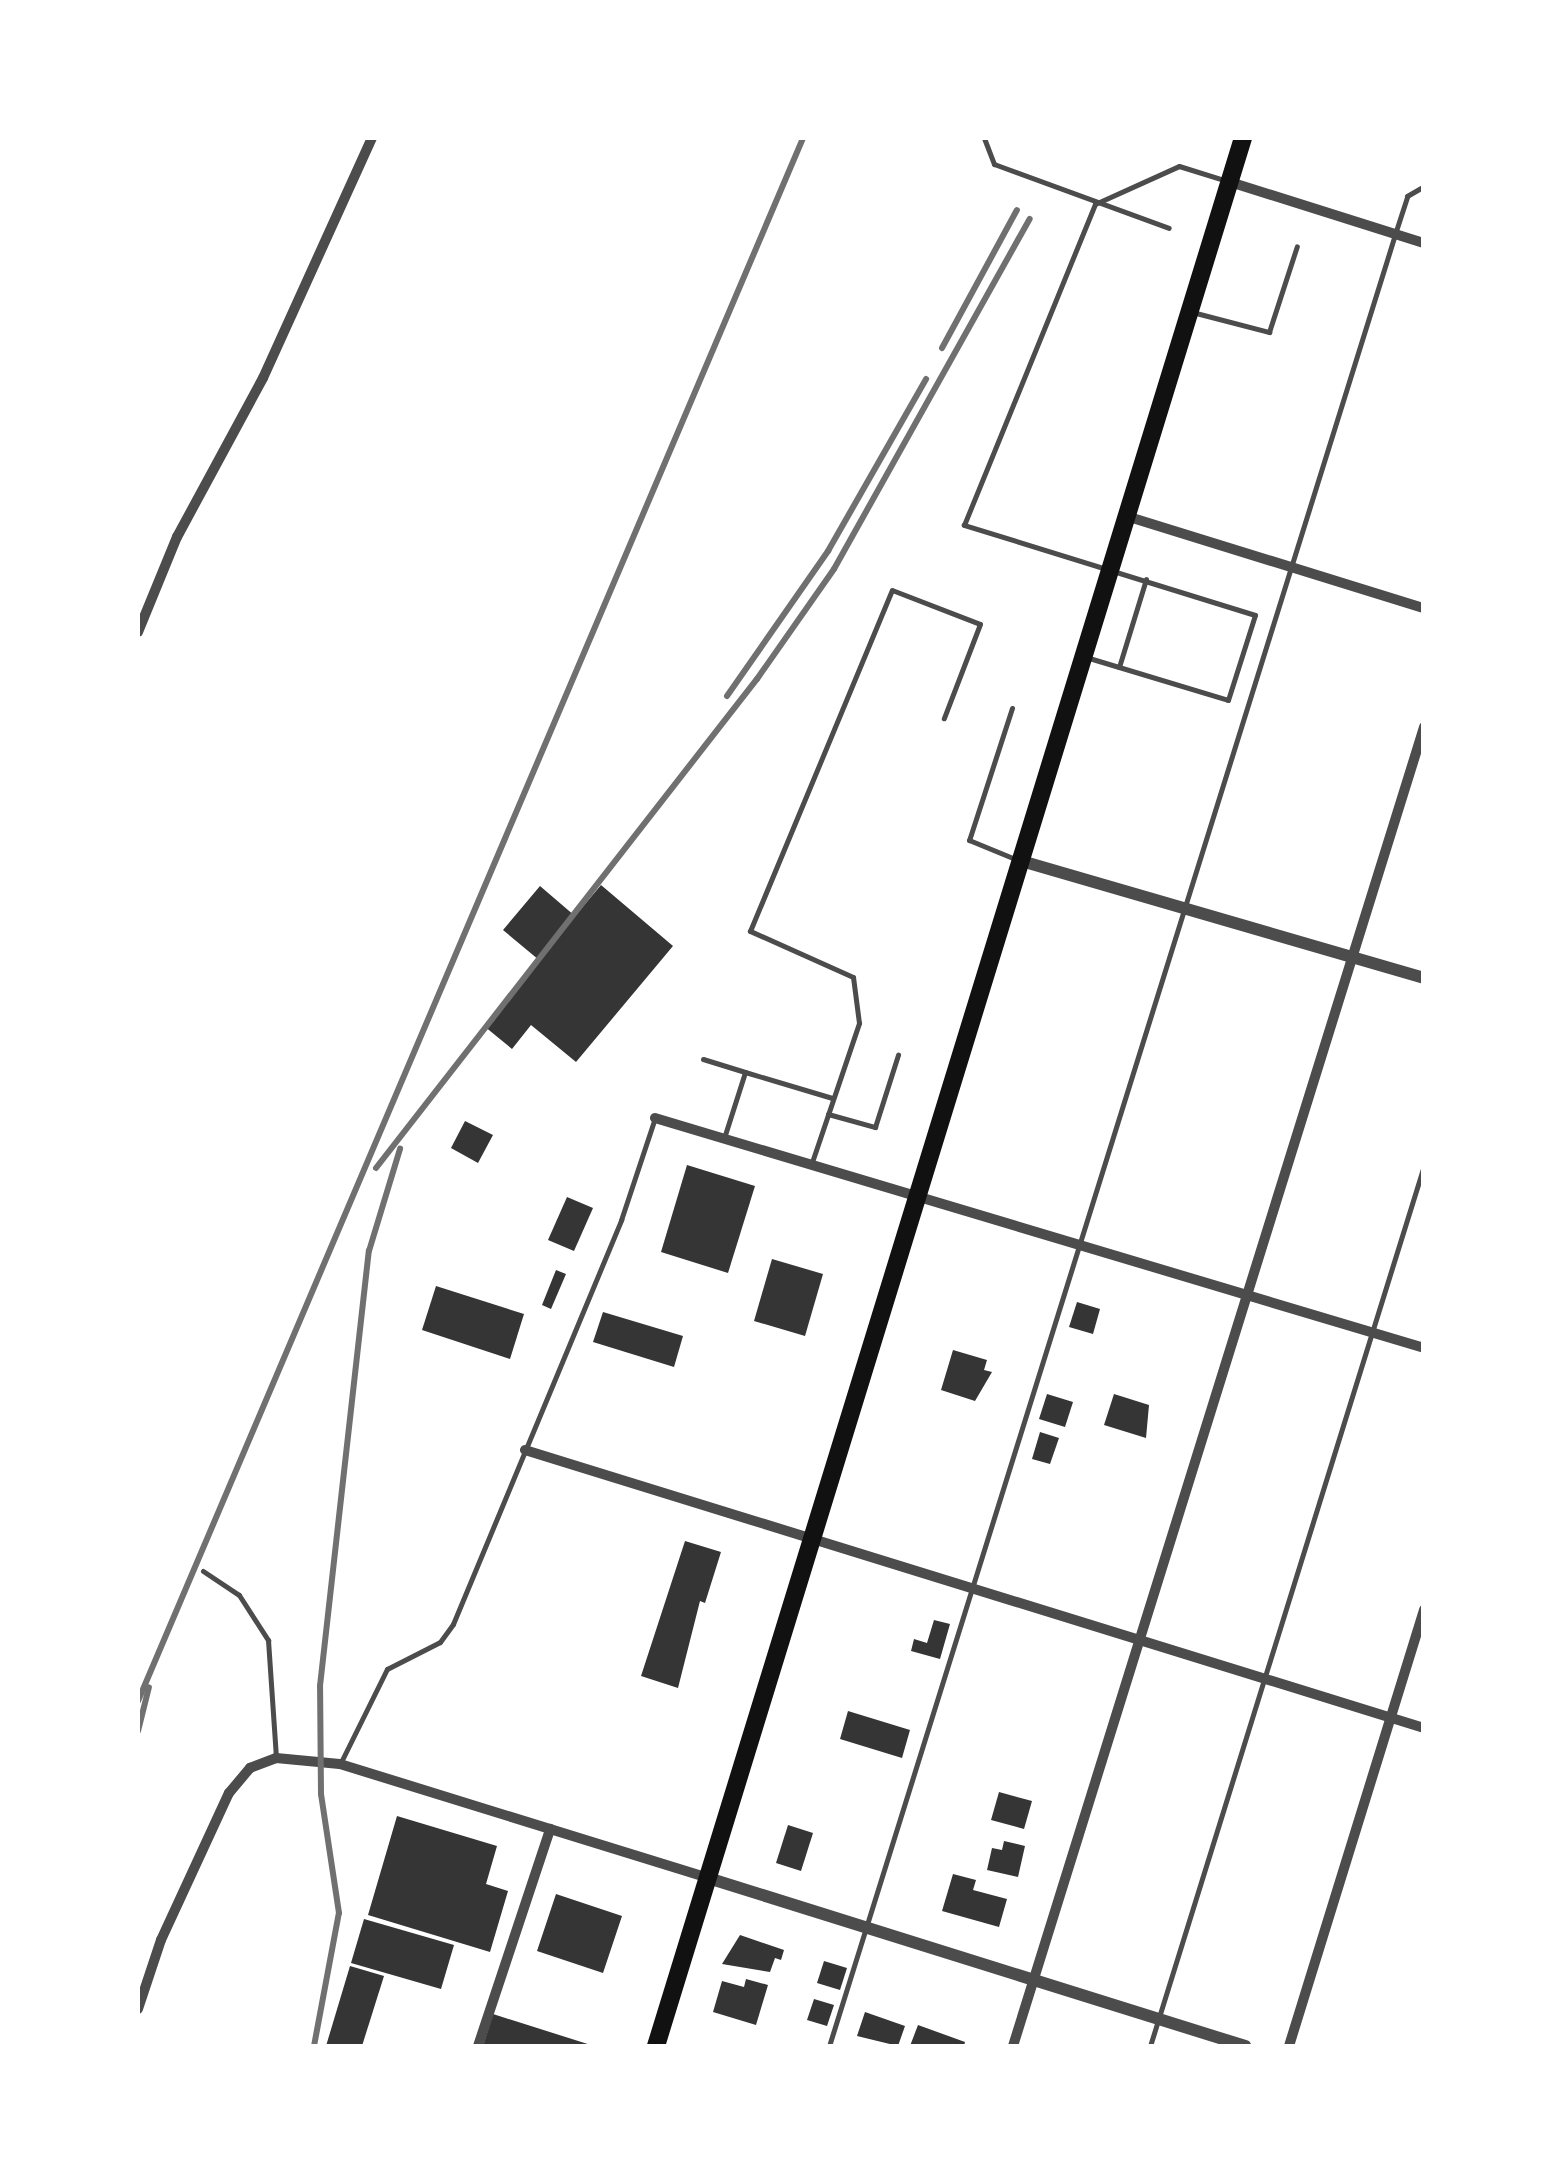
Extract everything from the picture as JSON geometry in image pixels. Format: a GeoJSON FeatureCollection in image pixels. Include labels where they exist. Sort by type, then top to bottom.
{"type":"FeatureCollection","features":[{"type":"Feature","properties":{"kind":"main road"},"geometry":{"type":"LineString","coordinates":[[656,2046],[1018,860],[1244,138]]}},
{"type":"Feature","properties":{"kind":"street"},"geometry":{"type":"LineString","coordinates":[[138,632],[176,537],[279,343],[372,138]]}},
{"type":"Feature","properties":{"kind":"street"},"geometry":{"type":"LineString","coordinates":[[1230,182],[1424,243]]}},
{"type":"Feature","properties":{"kind":"street"},"geometry":{"type":"LineString","coordinates":[[1126,516],[1424,608]]}},
{"type":"Feature","properties":{"kind":"street"},"geometry":{"type":"LineString","coordinates":[[1013,2046],[1424,727]]}},
{"type":"Feature","properties":{"kind":"street"},"geometry":{"type":"LineString","coordinates":[[1018,860],[1185,905],[1424,978]]}},
{"type":"Feature","properties":{"kind":"street"},"geometry":{"type":"LineString","coordinates":[[655,1118],[915,1200],[1424,1348]]}},
{"type":"Feature","properties":{"kind":"street"},"geometry":{"type":"LineString","coordinates":[[525,1450],[1424,1728]]}},
{"type":"Feature","properties":{"kind":"street"},"geometry":{"type":"LineString","coordinates":[[1289,2046],[1424,1610]]}},
{"type":"Feature","properties":{"kind":"street"},"geometry":{"type":"LineString","coordinates":[[138,2010],[161,1940],[229,1792],[250,1768],[276,1758],[340,1764],[1246,2046]]}},
{"type":"Feature","properties":{"kind":"street"},"geometry":{"type":"LineString","coordinates":[[478,2046],[550,1829]]}},
{"type":"Feature","properties":{"kind":"lane"},"geometry":{"type":"LineString","coordinates":[[984,138],[994,164],[1169,228]]}},
{"type":"Feature","properties":{"kind":"lane"},"geometry":{"type":"LineString","coordinates":[[1082,655],[1228,700],[1255,614],[964,526],[1095,204],[1178,166],[1230,182]]}},
{"type":"Feature","properties":{"kind":"lane"},"geometry":{"type":"LineString","coordinates":[[829,2046],[1394,234],[1407,196],[1424,186]]}},
{"type":"Feature","properties":{"kind":"lane"},"geometry":{"type":"LineString","coordinates":[[1190,311],[1269,332],[1297,246]]}},
{"type":"Feature","properties":{"kind":"lane"},"geometry":{"type":"LineString","coordinates":[[1119,667],[1146,579]]}},
{"type":"Feature","properties":{"kind":"lane"},"geometry":{"type":"LineString","coordinates":[[810,1168],[859,1023],[852,976],[750,930],[892,590],[980,624],[944,718]]}},
{"type":"Feature","properties":{"kind":"lane"},"geometry":{"type":"LineString","coordinates":[[1012,708],[969,840],[1018,860]]}},
{"type":"Feature","properties":{"kind":"lane"},"geometry":{"type":"LineString","coordinates":[[828,1114],[875,1126],[898,1054]]}},
{"type":"Feature","properties":{"kind":"lane"},"geometry":{"type":"LineString","coordinates":[[704,1059],[833,1099]]}},
{"type":"Feature","properties":{"kind":"lane"},"geometry":{"type":"LineString","coordinates":[[723,1140],[745,1072]]}},
{"type":"Feature","properties":{"kind":"lane"},"geometry":{"type":"LineString","coordinates":[[340,1764],[387,1669],[440,1642],[454,1624],[628,1203],[655,1118]]}},
{"type":"Feature","properties":{"kind":"lane"},"geometry":{"type":"LineString","coordinates":[[1150,2046],[1424,1166]]}},
{"type":"Feature","properties":{"kind":"lane"},"geometry":{"type":"LineString","coordinates":[[203,1571],[239,1595],[268,1640],[276,1758]]}},
{"type":"Feature","properties":{"kind":"building"},"geometry":{"type":"Polygon","coordinates":[[[601,885],[673,946],[576,1062],[531,1025],[512,1049],[484,1026],[539,960],[503,930],[540,886],[575,916],[601,885]]]}},
{"type":"Feature","properties":{"kind":"building"},"geometry":{"type":"Polygon","coordinates":[[[465,1121],[493,1135],[478,1163],[451,1148],[465,1121]]]}},
{"type":"Feature","properties":{"kind":"building"},"geometry":{"type":"Polygon","coordinates":[[[687,1165],[755,1186],[728,1273],[661,1252],[687,1165]]]}},
{"type":"Feature","properties":{"kind":"building"},"geometry":{"type":"Polygon","coordinates":[[[567,1197],[593,1208],[574,1251],[548,1240],[567,1197]]]}},
{"type":"Feature","properties":{"kind":"building"},"geometry":{"type":"Polygon","coordinates":[[[772,1259],[823,1274],[805,1336],[754,1321],[772,1259]]]}},
{"type":"Feature","properties":{"kind":"building"},"geometry":{"type":"Polygon","coordinates":[[[556,1270],[566,1274],[551,1309],[542,1305],[556,1270]]]}},
{"type":"Feature","properties":{"kind":"building"},"geometry":{"type":"Polygon","coordinates":[[[436,1286],[524,1314],[510,1359],[422,1330],[436,1286]]]}},
{"type":"Feature","properties":{"kind":"building"},"geometry":{"type":"Polygon","coordinates":[[[1077,1302],[1100,1309],[1093,1334],[1069,1327],[1077,1302]]]}},
{"type":"Feature","properties":{"kind":"building"},"geometry":{"type":"Polygon","coordinates":[[[603,1312],[683,1336],[674,1367],[593,1342],[603,1312]]]}},
{"type":"Feature","properties":{"kind":"building"},"geometry":{"type":"Polygon","coordinates":[[[953,1350],[987,1360],[984,1370],[992,1372],[975,1401],[941,1390],[953,1350]]]}},
{"type":"Feature","properties":{"kind":"building"},"geometry":{"type":"Polygon","coordinates":[[[1047,1394],[1073,1402],[1065,1427],[1039,1419],[1047,1394]]]}},
{"type":"Feature","properties":{"kind":"building"},"geometry":{"type":"Polygon","coordinates":[[[1114,1394],[1149,1405],[1146,1438],[1104,1425],[1114,1394]]]}},
{"type":"Feature","properties":{"kind":"building"},"geometry":{"type":"Polygon","coordinates":[[[1040,1432],[1059,1438],[1050,1464],[1032,1459],[1040,1432]]]}},
{"type":"Feature","properties":{"kind":"building"},"geometry":{"type":"Polygon","coordinates":[[[685,1541],[721,1552],[705,1603],[700,1601],[678,1688],[641,1676],[685,1541]]]}},
{"type":"Feature","properties":{"kind":"building"},"geometry":{"type":"Polygon","coordinates":[[[934,1620],[950,1624],[940,1659],[911,1651],[914,1639],[927,1643],[934,1620]]]}},
{"type":"Feature","properties":{"kind":"building"},"geometry":{"type":"Polygon","coordinates":[[[848,1711],[910,1730],[902,1758],[840,1739],[848,1711]]]}},
{"type":"Feature","properties":{"kind":"building"},"geometry":{"type":"Polygon","coordinates":[[[999,1792],[1032,1801],[1024,1829],[991,1820],[999,1792]]]}},
{"type":"Feature","properties":{"kind":"building"},"geometry":{"type":"Polygon","coordinates":[[[397,1816],[497,1846],[486,1884],[508,1891],[490,1952],[368,1915],[397,1816]]]}},
{"type":"Feature","properties":{"kind":"building"},"geometry":{"type":"Polygon","coordinates":[[[788,1825],[813,1833],[801,1871],[776,1863],[788,1825]]]}},
{"type":"Feature","properties":{"kind":"building"},"geometry":{"type":"Polygon","coordinates":[[[1004,1841],[1025,1846],[1018,1877],[987,1870],[992,1848],[1002,1850],[1004,1841]]]}},
{"type":"Feature","properties":{"kind":"building"},"geometry":{"type":"Polygon","coordinates":[[[953,1874],[976,1880],[973,1890],[1007,1899],[999,1927],[942,1911],[953,1874]]]}},
{"type":"Feature","properties":{"kind":"building"},"geometry":{"type":"Polygon","coordinates":[[[556,1894],[622,1916],[603,1973],[537,1951],[556,1894]]]}},
{"type":"Feature","properties":{"kind":"building"},"geometry":{"type":"Polygon","coordinates":[[[364,1919],[454,1945],[441,1989],[351,1963],[364,1919]]]}},
{"type":"Feature","properties":{"kind":"building"},"geometry":{"type":"Polygon","coordinates":[[[740,1935],[784,1950],[781,1960],[775,1958],[770,1972],[722,1964],[740,1935]]]}},
{"type":"Feature","properties":{"kind":"building"},"geometry":{"type":"Polygon","coordinates":[[[824,1961],[847,1968],[840,1990],[817,1983],[824,1961]]]}},
{"type":"Feature","properties":{"kind":"building"},"geometry":{"type":"Polygon","coordinates":[[[350,1966],[384,1976],[362,2046],[326,2046],[350,1966]]]}},
{"type":"Feature","properties":{"kind":"building"},"geometry":{"type":"Polygon","coordinates":[[[746,1979],[768,1985],[756,2025],[713,2012],[722,1981],[744,1987],[746,1979]]]}},
{"type":"Feature","properties":{"kind":"building"},"geometry":{"type":"Polygon","coordinates":[[[814,1999],[834,2005],[827,2026],[807,2020],[814,1999]]]}},
{"type":"Feature","properties":{"kind":"building"},"geometry":{"type":"Polygon","coordinates":[[[865,2012],[905,2026],[898,2046],[857,2036],[865,2012]]]}},
{"type":"Feature","properties":{"kind":"building"},"geometry":{"type":"Polygon","coordinates":[[[493,2014],[594,2046],[483,2046],[493,2014]]]}},
{"type":"Feature","properties":{"kind":"building"},"geometry":{"type":"Polygon","coordinates":[[[918,2025],[965,2042],[964,2046],[910,2046],[918,2025]]]}},
{"type":"Feature","properties":{"kind":"railway"},"geometry":{"type":"LineString","coordinates":[[138,1701],[803,138]]}},
{"type":"Feature","properties":{"kind":"railway"},"geometry":{"type":"LineString","coordinates":[[942,348],[1017,210]]}},
{"type":"Feature","properties":{"kind":"railway"},"geometry":{"type":"LineString","coordinates":[[376,1168],[757,679],[834,569],[1030,219]]}},
{"type":"Feature","properties":{"kind":"railway"},"geometry":{"type":"LineString","coordinates":[[727,696],[828,551],[926,379]]}},
{"type":"Feature","properties":{"kind":"railway"},"geometry":{"type":"LineString","coordinates":[[314,2046],[339,1913],[321,1794],[320,1686],[369,1251],[400,1149]]}},
{"type":"Feature","properties":{"kind":"railway"},"geometry":{"type":"LineString","coordinates":[[138,1731],[149,1687]]}}]}
